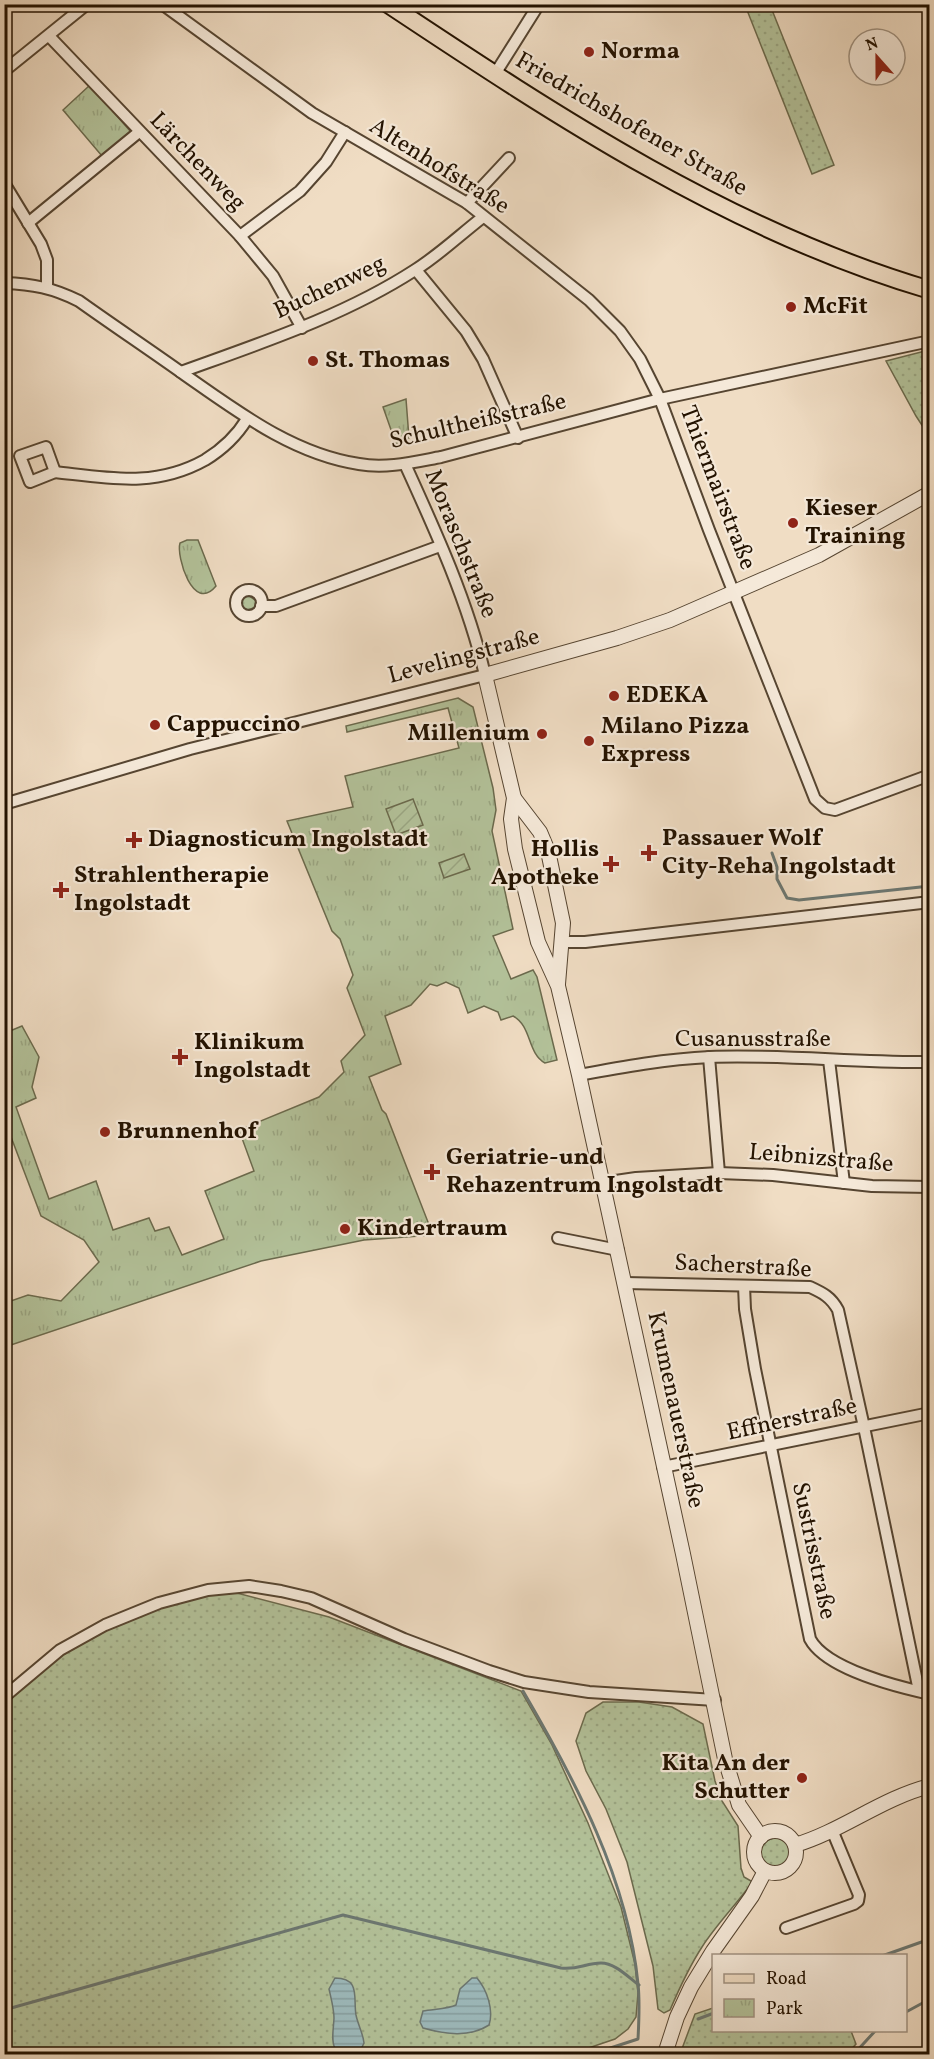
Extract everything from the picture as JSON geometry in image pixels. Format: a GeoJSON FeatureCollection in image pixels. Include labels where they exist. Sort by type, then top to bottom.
{"type":"FeatureCollection","features":[{"type":"Feature","properties":{"kind":"main road","name":"Friedrichshofener Straße"},"geometry":{"type":"LineString","coordinates":[[388,4],[495,74],[675,183],[749,220],[828,254],[930,290]]}},
{"type":"Feature","properties":{"kind":"street"},"geometry":{"type":"LineString","coordinates":[[4,71],[87,4]]}},
{"type":"Feature","properties":{"kind":"street","name":"Altenhofstraße"},"geometry":{"type":"LineString","coordinates":[[162,4],[312,113],[467,204],[589,300],[620,331],[640,359],[660,399]]}},
{"type":"Feature","properties":{"kind":"street"},"geometry":{"type":"LineString","coordinates":[[495,74],[539,4]]}},
{"type":"Feature","properties":{"kind":"street","name":"Lärchenweg"},"geometry":{"type":"LineString","coordinates":[[49,36],[240,236],[273,276],[302,327]]}},
{"type":"Feature","properties":{"kind":"street"},"geometry":{"type":"LineString","coordinates":[[28,223],[139,132]]}},
{"type":"Feature","properties":{"kind":"street"},"geometry":{"type":"LineString","coordinates":[[240,236],[300,191],[326,162],[345,132]]}},
{"type":"Feature","properties":{"kind":"street"},"geometry":{"type":"LineString","coordinates":[[467,204],[509,158]]}},
{"type":"Feature","properties":{"kind":"street"},"geometry":{"type":"LineString","coordinates":[[4,183],[41,244],[47,260],[47,287]]}},
{"type":"Feature","properties":{"kind":"street","name":"Buchenweg"},"geometry":{"type":"LineString","coordinates":[[182,372],[302,327],[361,300],[416,270],[483,217]]}},
{"type":"Feature","properties":{"kind":"street"},"geometry":{"type":"LineString","coordinates":[[416,270],[466,331],[483,359],[518,438]]}},
{"type":"Feature","properties":{"kind":"street","name":"Schultheißstraße"},"geometry":{"type":"LineString","coordinates":[[4,283],[47,287],[79,301],[247,419],[283,439],[322,455],[359,465],[405,464],[441,458],[660,399],[930,341]]}},
{"type":"Feature","properties":{"kind":"street","name":"Thiermairstraße"},"geometry":{"type":"LineString","coordinates":[[660,399],[815,799],[825,808],[835,810],[930,775]]}},
{"type":"Feature","properties":{"kind":"street"},"geometry":{"type":"LineString","coordinates":[[55,472],[126,479],[146,479],[174,474],[219,452],[238,434],[247,419]]}},
{"type":"Feature","properties":{"kind":"street","name":"Moraschstraße"},"geometry":{"type":"LineString","coordinates":[[405,464],[467,612],[486,675]]}},
{"type":"Feature","properties":{"kind":"street","name":"Levelingstraße"},"geometry":{"type":"LineString","coordinates":[[916,500],[930,488]]}},
{"type":"Feature","properties":{"kind":"street","name":"Levelingstraße"},"geometry":{"type":"LineString","coordinates":[[4,804],[190,749],[486,675],[670,620],[839,545],[930,493]]}},
{"type":"Feature","properties":{"kind":"street"},"geometry":{"type":"LineString","coordinates":[[261,606],[276,606],[440,546]]}},
{"type":"Feature","properties":{"kind":"street","name":"Krumenauerstraße"},"geometry":{"type":"LineString","coordinates":[[486,675],[514,798],[511,819],[513,834],[538,942],[558,986],[579,1075],[715,1700],[725,1759],[739,1805],[761,1837]]}},
{"type":"Feature","properties":{"kind":"street","name":"Krumenauerstraße"},"geometry":{"type":"LineString","coordinates":[[514,798],[535,826],[548,851],[563,923],[558,986]]}},
{"type":"Feature","properties":{"kind":"street"},"geometry":{"type":"LineString","coordinates":[[513,834],[524,826],[535,826]]}},
{"type":"Feature","properties":{"kind":"street"},"geometry":{"type":"LineString","coordinates":[[538,942],[546,945],[595,941],[930,902]]}},
{"type":"Feature","properties":{"kind":"street"},"geometry":{"type":"LineString","coordinates":[[709,1057],[719,1173]]}},
{"type":"Feature","properties":{"kind":"street","name":"Cusanusstraße"},"geometry":{"type":"LineString","coordinates":[[579,1075],[709,1057],[930,1062]]}},
{"type":"Feature","properties":{"kind":"street"},"geometry":{"type":"LineString","coordinates":[[829,1060],[844,1183]]}},
{"type":"Feature","properties":{"kind":"street","name":"Leibnizstraße"},"geometry":{"type":"LineString","coordinates":[[602,1183],[636,1178],[719,1173],[772,1175],[872,1186],[930,1187]]}},
{"type":"Feature","properties":{"kind":"street"},"geometry":{"type":"LineString","coordinates":[[558,1238],[618,1250]]}},
{"type":"Feature","properties":{"kind":"street","name":"Sacherstraße"},"geometry":{"type":"LineString","coordinates":[[625,1283],[810,1287],[826,1294],[833,1301],[838,1310],[924,1693]]}},
{"type":"Feature","properties":{"kind":"street","name":"Sustrisstraße"},"geometry":{"type":"LineString","coordinates":[[744,1286],[745,1309],[753,1359],[810,1639],[814,1647],[825,1657],[870,1677],[924,1693]]}},
{"type":"Feature","properties":{"kind":"street","name":"Effnerstraße"},"geometry":{"type":"LineString","coordinates":[[663,1467],[930,1413]]}},
{"type":"Feature","properties":{"kind":"street"},"geometry":{"type":"LineString","coordinates":[[4,1697],[60,1650],[105,1624],[208,1590],[249,1586],[311,1598],[404,1639],[524,1682],[589,1692],[715,1700]]}},
{"type":"Feature","properties":{"kind":"street"},"geometry":{"type":"LineString","coordinates":[[795,1845],[832,1830],[902,1795],[930,1786]]}},
{"type":"Feature","properties":{"kind":"street"},"geometry":{"type":"LineString","coordinates":[[786,1928],[858,1901],[859,1895],[832,1830]]}},
{"type":"Feature","properties":{"kind":"street"},"geometry":{"type":"LineString","coordinates":[[777,1831],[788,1835],[795,1845],[796,1857],[789,1868],[778,1874],[765,1871],[756,1862],[754,1848],[761,1837],[771,1832],[777,1831]]}},
{"type":"Feature","properties":{"kind":"street"},"geometry":{"type":"LineString","coordinates":[[665,2055],[677,2017],[692,1987],[713,1951],[752,1896],[765,1871]]}},
{"type":"Feature","properties":{"kind":"green space"},"geometry":{"type":"Polygon","coordinates":[[[745,5],[770,5],[834,165],[812,174],[745,5]]]}},
{"type":"Feature","properties":{"kind":"green space"},"geometry":{"type":"Polygon","coordinates":[[[90,85],[131,132],[102,156],[63,110],[90,85]]]}},
{"type":"Feature","properties":{"kind":"green space"},"geometry":{"type":"Polygon","coordinates":[[[930,350],[929,436],[886,361],[930,350]]]}},
{"type":"Feature","properties":{"kind":"green space"},"geometry":{"type":"Polygon","coordinates":[[[406,399],[409,438],[396,444],[383,407],[406,399]]]}},
{"type":"Feature","properties":{"kind":"green space"},"geometry":{"type":"Polygon","coordinates":[[[187,540],[198,540],[216,586],[208,593],[200,593],[193,588],[184,570],[179,550],[180,543],[187,540]]]}},
{"type":"Feature","properties":{"kind":"green space"},"geometry":{"type":"Polygon","coordinates":[[[249,596],[258,602],[256,607],[248,610],[243,608],[241,602],[244,597],[249,596]]]}},
{"type":"Feature","properties":{"kind":"green space"},"geometry":{"type":"Polygon","coordinates":[[[458,698],[473,707],[493,788],[496,810],[492,831],[513,929],[493,936],[511,979],[533,970],[537,977],[557,1060],[545,1063],[539,1059],[523,1026],[513,1016],[501,1020],[498,1012],[484,1006],[468,1013],[459,988],[446,982],[437,986],[430,984],[411,1005],[385,1016],[401,1064],[369,1077],[382,1110],[386,1114],[433,1235],[364,1240],[261,1261],[5,1347],[5,1303],[28,1295],[61,1301],[99,1262],[84,1240],[41,1216],[5,1121],[5,1033],[22,1026],[39,1057],[32,1087],[36,1098],[16,1107],[49,1199],[96,1181],[113,1230],[149,1218],[155,1231],[169,1227],[182,1255],[224,1239],[205,1191],[254,1171],[239,1130],[319,1097],[344,1072],[341,1061],[365,1035],[347,988],[353,975],[340,939],[332,931],[287,821],[353,807],[345,776],[459,748],[448,708],[347,732],[346,726],[458,698]]]}},
{"type":"Feature","properties":{"kind":"green space"},"geometry":{"type":"Polygon","coordinates":[[[413,799],[423,825],[396,835],[386,809],[413,799]]]}},
{"type":"Feature","properties":{"kind":"green space"},"geometry":{"type":"Polygon","coordinates":[[[464,854],[470,869],[444,878],[439,863],[464,854]]]}},
{"type":"Feature","properties":{"kind":"green space"},"geometry":{"type":"Polygon","coordinates":[[[229,1591],[329,1617],[521,1691],[552,1745],[588,1823],[621,1907],[635,1964],[638,1993],[636,2017],[628,2029],[615,2039],[571,2054],[5,2054],[4,1702],[50,1662],[91,1636],[158,1608],[229,1591]]]}},
{"type":"Feature","properties":{"kind":"green space"},"geometry":{"type":"Polygon","coordinates":[[[603,1702],[639,1702],[672,1707],[703,1724],[715,1781],[722,1801],[738,1826],[741,1868],[744,1877],[751,1881],[702,1947],[684,1978],[670,2010],[664,2013],[658,2009],[653,1966],[627,1862],[606,1809],[586,1771],[576,1741],[586,1713],[603,1702]]]}},
{"type":"Feature","properties":{"kind":"green space"},"geometry":{"type":"Polygon","coordinates":[[[776,1838],[787,1842],[791,1853],[787,1864],[776,1868],[765,1864],[761,1853],[765,1842],[776,1838]]]}},
{"type":"Feature","properties":{"kind":"green space"},"geometry":{"type":"Polygon","coordinates":[[[712,2008],[712,2032],[851,2032],[856,2044],[847,2054],[680,2054],[695,2014],[712,2008]]]}},
{"type":"Feature","properties":{"kind":"water"},"geometry":{"type":"Polygon","coordinates":[[[335,1978],[349,1981],[354,1990],[356,2015],[364,2043],[359,2053],[341,2053],[334,2046],[334,2015],[329,1989],[335,1978]]]}},
{"type":"Feature","properties":{"kind":"water"},"geometry":{"type":"Polygon","coordinates":[[[472,1978],[477,1978],[487,1994],[491,2013],[489,2025],[473,2032],[457,2034],[423,2028],[420,2022],[423,2011],[456,2005],[460,1989],[472,1978]]]}},
{"type":"Feature","properties":{"kind":"waterway"},"geometry":{"type":"LineString","coordinates":[[772,853],[777,867],[777,879],[787,898],[799,900],[930,886]]}},
{"type":"Feature","properties":{"kind":"waterway"},"geometry":{"type":"LineString","coordinates":[[523,1691],[562,1760],[596,1831],[623,1906],[632,1945],[639,1991],[638,2039],[592,2054]]}},
{"type":"Feature","properties":{"kind":"waterway"},"geometry":{"type":"LineString","coordinates":[[4,2010],[343,1915],[561,1968],[596,1963],[611,1965],[639,1985]]}},
{"type":"Feature","properties":{"kind":"waterway"},"geometry":{"type":"LineString","coordinates":[[888,1954],[930,1939]]}},
{"type":"Feature","properties":{"kind":"waterway"},"geometry":{"type":"LineString","coordinates":[[907,2011],[930,1999]]}},
{"type":"Feature","properties":{"kind":"waterway"},"geometry":{"type":"LineString","coordinates":[[698,2019],[712,2014]]}},
{"type":"Feature","properties":{"kind":"waterway"},"geometry":{"type":"LineString","coordinates":[[854,2054],[874,2032]]}},
{"type":"Feature","properties":{"kind":"place","name":"Norma"},"geometry":{"type":"Point","coordinates":[589,52]}},
{"type":"Feature","properties":{"kind":"place","name":"McFit"},"geometry":{"type":"Point","coordinates":[791,307]}},
{"type":"Feature","properties":{"kind":"place","name":"St. Thomas"},"geometry":{"type":"Point","coordinates":[313,361]}},
{"type":"Feature","properties":{"kind":"place","name":"Kieser Training"},"geometry":{"type":"Point","coordinates":[793,523]}},
{"type":"Feature","properties":{"kind":"place","name":"EDEKA"},"geometry":{"type":"Point","coordinates":[614,696]}},
{"type":"Feature","properties":{"kind":"place","name":"Cappuccino"},"geometry":{"type":"Point","coordinates":[155,725]}},
{"type":"Feature","properties":{"kind":"place","name":"Millenium"},"geometry":{"type":"Point","coordinates":[542,734]}},
{"type":"Feature","properties":{"kind":"place","name":"Milano Pizza Express"},"geometry":{"type":"Point","coordinates":[589,741]}},
{"type":"Feature","properties":{"kind":"place","name":"Diagnosticum Ingolstadt"},"geometry":{"type":"Point","coordinates":[134,840]}},
{"type":"Feature","properties":{"kind":"place","name":"Passauer Wolf City-Reha Ingolstadt"},"geometry":{"type":"Point","coordinates":[649,853]}},
{"type":"Feature","properties":{"kind":"place","name":"Hollis Apotheke"},"geometry":{"type":"Point","coordinates":[611,864]}},
{"type":"Feature","properties":{"kind":"place","name":"Strahlentherapie Ingolstadt"},"geometry":{"type":"Point","coordinates":[61,890]}},
{"type":"Feature","properties":{"kind":"place","name":"Klinikum Ingolstadt"},"geometry":{"type":"Point","coordinates":[180,1057]}},
{"type":"Feature","properties":{"kind":"place","name":"Brunnenhof"},"geometry":{"type":"Point","coordinates":[105,1132]}},
{"type":"Feature","properties":{"kind":"place","name":"Geriatrie-und Rehazentrum Ingolstadt"},"geometry":{"type":"Point","coordinates":[432,1172]}},
{"type":"Feature","properties":{"kind":"place","name":"Kindertraum"},"geometry":{"type":"Point","coordinates":[345,1229]}},
{"type":"Feature","properties":{"kind":"place","name":"Kita An der Schutter"},"geometry":{"type":"Point","coordinates":[802,1778]}}]}
